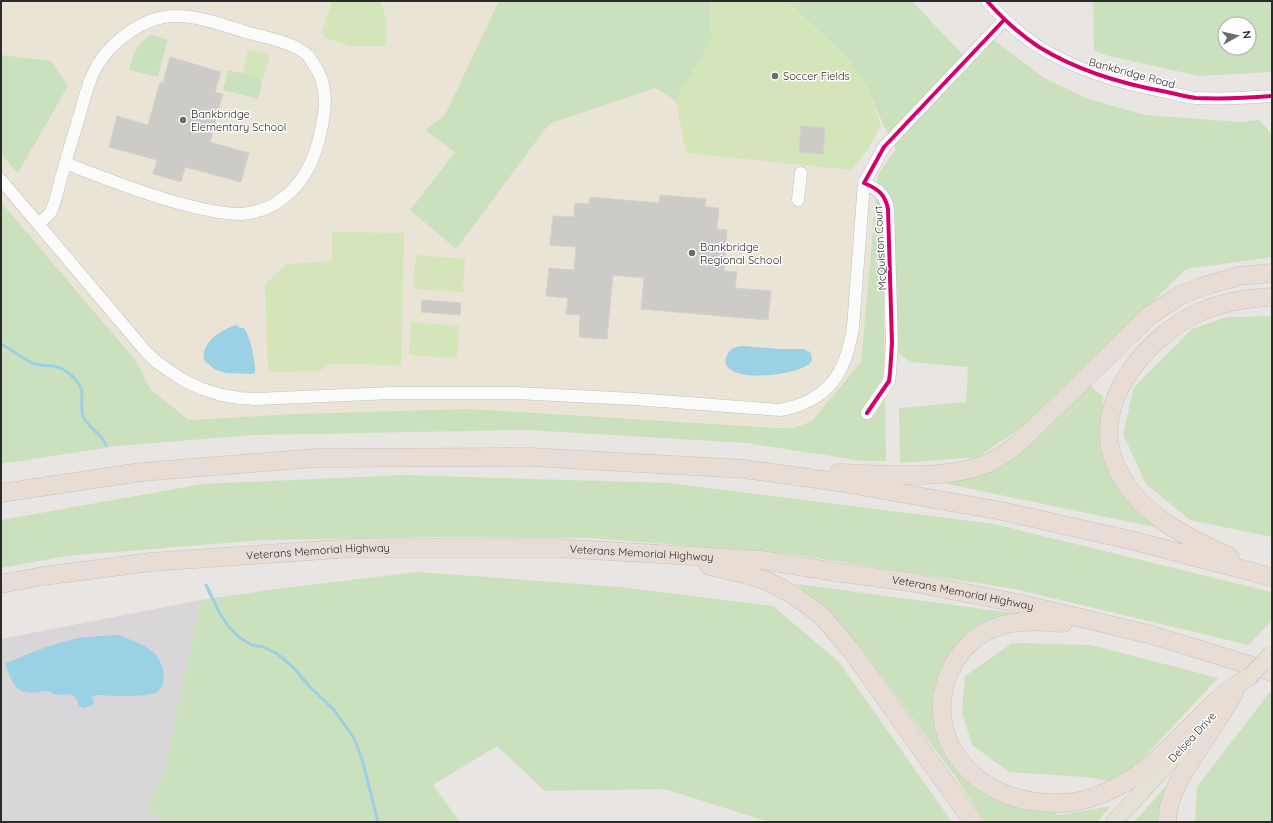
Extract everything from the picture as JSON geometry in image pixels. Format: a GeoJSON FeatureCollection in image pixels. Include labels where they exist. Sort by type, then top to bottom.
{"type":"FeatureCollection","features":[{"type":"Feature","properties":{"kind":"highway"},"geometry":{"type":"LineString","coordinates":[[805,478],[818,472],[940,474],[965,471],[988,463],[999,458],[1019,443],[1150,315],[1176,298],[1204,286],[1239,276],[1272,273]]}},
{"type":"Feature","properties":{"kind":"highway"},"geometry":{"type":"LineString","coordinates":[[1244,570],[1234,559],[1179,532],[1140,502],[1125,483],[1114,461],[1109,437],[1109,425],[1118,390],[1124,379],[1147,350],[1166,334],[1186,320],[1208,309],[1244,300],[1272,297]]}},
{"type":"Feature","properties":{"kind":"highway"},"geometry":{"type":"LineString","coordinates":[[1,493],[141,472],[315,458],[531,456],[744,469],[1002,511],[1130,540],[1272,577]]}},
{"type":"Feature","properties":{"kind":"highway","name":"Veterans Memorial Highway"},"geometry":{"type":"LineString","coordinates":[[1,584],[43,576],[151,562],[353,548],[557,548],[761,560],[910,582],[1022,604],[1161,638],[1272,672]]}},
{"type":"Feature","properties":{"kind":"highway"},"geometry":{"type":"LineString","coordinates":[[683,555],[695,564],[744,574],[767,582],[792,594],[821,615],[851,650],[973,822]]}},
{"type":"Feature","properties":{"kind":"highway"},"geometry":{"type":"LineString","coordinates":[[1125,629],[1097,628],[1051,622],[1027,622],[1002,625],[980,635],[962,651],[954,661],[944,683],[942,708],[943,720],[955,754],[972,772],[991,787],[1014,798],[1038,803],[1062,804],[1098,796],[1121,786],[1136,776],[1212,716],[1250,676]]}},
{"type":"Feature","properties":{"kind":"highway"},"geometry":{"type":"LineString","coordinates":[[1167,822],[1171,797],[1212,716],[1235,691]]}},
{"type":"Feature","properties":{"kind":"main road"},"geometry":{"type":"LineString","coordinates":[[1235,691],[1272,653]]}},
{"type":"Feature","properties":{"kind":"main road","name":"Delsea Drive"},"geometry":{"type":"LineString","coordinates":[[1114,822],[1212,716]]}},
{"type":"Feature","properties":{"kind":"street","name":"Bankbridge Road"},"geometry":{"type":"LineString","coordinates":[[987,1],[1004,20],[1023,36],[1054,55],[1081,68],[1126,83],[1195,98],[1222,99],[1272,96]]}},
{"type":"Feature","properties":{"kind":"street"},"geometry":{"type":"LineString","coordinates":[[38,224],[51,212],[65,163],[87,88],[96,69],[105,53],[120,39],[134,29],[157,18],[178,16],[198,18],[281,42],[302,50],[309,57],[324,86],[326,98],[324,118],[318,145],[307,172],[297,186],[283,198],[260,210],[241,214],[212,211],[143,193],[65,163]]}},
{"type":"Feature","properties":{"kind":"street"},"geometry":{"type":"LineString","coordinates":[[1,180],[147,353],[158,363],[183,380],[202,389],[222,395],[256,399],[392,394],[515,393],[634,399],[780,410],[795,408],[827,390],[844,364],[851,342],[864,183],[884,147],[1004,20]]}},
{"type":"Feature","properties":{"kind":"street"},"geometry":{"type":"LineString","coordinates":[[798,200],[801,173]]}},
{"type":"Feature","properties":{"kind":"street","name":"McQuiston Court"},"geometry":{"type":"LineString","coordinates":[[864,183],[875,188],[881,193],[886,200],[888,209],[892,344],[889,381],[867,413]]}},
{"type":"Feature","properties":{"kind":"shaded area"},"geometry":{"type":"Polygon","coordinates":[[[1,1],[499,1],[445,115],[425,130],[455,152],[410,210],[456,248],[549,124],[656,88],[676,101],[686,153],[851,170],[874,220],[861,362],[812,421],[794,428],[295,414],[189,420],[151,390],[136,361],[1,202],[1,154],[18,172],[51,61],[1,55],[1,1]]]}},
{"type":"Feature","properties":{"kind":"shaded area"},"geometry":{"type":"Polygon","coordinates":[[[201,600],[164,771],[147,808],[162,822],[1,822],[1,639],[201,600]]]}},
{"type":"Feature","properties":{"kind":"green space"},"geometry":{"type":"Polygon","coordinates":[[[332,1],[379,1],[386,18],[387,34],[385,46],[351,46],[326,38],[322,32],[332,1]]]}},
{"type":"Feature","properties":{"kind":"green space"},"geometry":{"type":"Polygon","coordinates":[[[499,1],[710,1],[712,38],[676,101],[655,88],[549,124],[456,249],[410,210],[455,152],[425,130],[445,115],[499,1]]]}},
{"type":"Feature","properties":{"kind":"green space","name":"Soccer Fields"},"geometry":{"type":"Polygon","coordinates":[[[710,1],[788,1],[850,62],[868,90],[881,125],[869,148],[851,170],[686,153],[676,101],[712,38],[710,1]]]}},
{"type":"Feature","properties":{"kind":"green space"},"geometry":{"type":"Polygon","coordinates":[[[788,1],[912,1],[966,58],[987,35],[1046,79],[1088,99],[1145,115],[1241,122],[1259,120],[1272,134],[1272,257],[1186,269],[1025,425],[978,457],[900,463],[899,408],[966,402],[968,367],[910,362],[897,352],[883,252],[886,461],[863,461],[746,443],[528,430],[253,435],[117,446],[1,464],[1,202],[136,361],[151,390],[189,420],[295,414],[470,409],[777,428],[794,428],[812,421],[861,362],[878,175],[896,149],[868,90],[850,62],[788,1]]]}},
{"type":"Feature","properties":{"kind":"green space"},"geometry":{"type":"Polygon","coordinates":[[[1093,1],[1272,1],[1272,72],[1199,76],[1105,55],[1094,50],[1093,1]]]}},
{"type":"Feature","properties":{"kind":"green space"},"geometry":{"type":"Polygon","coordinates":[[[150,35],[168,39],[158,77],[129,70],[136,50],[150,35]]]}},
{"type":"Feature","properties":{"kind":"green space"},"geometry":{"type":"Polygon","coordinates":[[[248,50],[270,55],[263,79],[242,74],[248,50]]]}},
{"type":"Feature","properties":{"kind":"green space"},"geometry":{"type":"Polygon","coordinates":[[[1,55],[51,61],[68,86],[18,173],[1,154],[1,55]]]}},
{"type":"Feature","properties":{"kind":"green space"},"geometry":{"type":"Polygon","coordinates":[[[228,70],[260,78],[262,84],[258,99],[223,90],[228,70]]]}},
{"type":"Feature","properties":{"kind":"green space"},"geometry":{"type":"Polygon","coordinates":[[[332,232],[404,233],[401,365],[330,364],[319,371],[268,372],[265,284],[287,264],[332,261],[332,232]]]}},
{"type":"Feature","properties":{"kind":"green space"},"geometry":{"type":"Polygon","coordinates":[[[416,255],[465,259],[463,292],[413,289],[416,255]]]}},
{"type":"Feature","properties":{"kind":"green space"},"geometry":{"type":"Polygon","coordinates":[[[1272,316],[1272,537],[1190,520],[1146,484],[1123,434],[1134,387],[1192,329],[1227,317],[1272,316]]]}},
{"type":"Feature","properties":{"kind":"green space"},"geometry":{"type":"Polygon","coordinates":[[[411,322],[459,326],[457,358],[409,355],[411,322]]]}},
{"type":"Feature","properties":{"kind":"green space"},"geometry":{"type":"Polygon","coordinates":[[[1088,384],[1103,397],[1100,450],[1154,527],[938,482],[999,468],[1088,384]]]}},
{"type":"Feature","properties":{"kind":"green space"},"geometry":{"type":"Polygon","coordinates":[[[403,475],[669,483],[994,524],[1272,592],[1272,620],[1249,645],[1015,589],[790,554],[592,538],[437,537],[261,540],[66,556],[1,568],[1,520],[203,484],[403,475]]]}},
{"type":"Feature","properties":{"kind":"green space"},"geometry":{"type":"Polygon","coordinates":[[[417,572],[620,587],[773,606],[839,662],[952,822],[769,822],[665,789],[545,791],[497,746],[433,785],[460,822],[162,822],[147,808],[164,771],[201,600],[417,572]]]}},
{"type":"Feature","properties":{"kind":"green space"},"geometry":{"type":"Polygon","coordinates":[[[797,584],[1013,613],[954,647],[932,696],[942,737],[983,795],[1061,815],[1111,806],[1097,822],[985,822],[954,775],[861,648],[797,584]]]}},
{"type":"Feature","properties":{"kind":"green space"},"geometry":{"type":"Polygon","coordinates":[[[1012,643],[1091,645],[1218,678],[1120,783],[1086,777],[1009,772],[972,745],[962,712],[965,676],[1012,643]]]}},
{"type":"Feature","properties":{"kind":"green space"},"geometry":{"type":"Polygon","coordinates":[[[1269,693],[1272,694],[1272,822],[1195,822],[1197,787],[1269,693]]]}},
{"type":"Feature","properties":{"kind":"green space"},"geometry":{"type":"Polygon","coordinates":[[[1166,786],[1163,822],[1134,822],[1166,786]]]}},
{"type":"Feature","properties":{"kind":"water"},"geometry":{"type":"Polygon","coordinates":[[[236,325],[240,328],[244,328],[248,337],[254,356],[255,373],[226,373],[214,369],[204,360],[205,348],[213,338],[224,330],[236,325]]]}},
{"type":"Feature","properties":{"kind":"water"},"geometry":{"type":"Polygon","coordinates":[[[742,346],[803,349],[810,352],[812,359],[810,363],[802,368],[790,372],[759,376],[744,374],[733,371],[726,365],[727,355],[731,349],[742,346]]]}},
{"type":"Feature","properties":{"kind":"water"},"geometry":{"type":"Polygon","coordinates":[[[119,635],[143,645],[152,651],[159,660],[164,680],[162,686],[156,693],[130,696],[95,695],[92,696],[94,702],[92,705],[84,708],[79,706],[75,697],[71,694],[62,695],[51,693],[49,691],[32,693],[18,689],[11,679],[7,669],[6,663],[59,643],[86,637],[119,635]]]}},
{"type":"Feature","properties":{"kind":"building","name":"Bankbridge Elementary School"},"geometry":{"type":"Polygon","coordinates":[[[170,57],[221,72],[215,92],[223,94],[210,142],[249,153],[241,182],[185,167],[181,182],[153,174],[157,160],[109,147],[117,116],[148,125],[160,82],[163,83],[170,57]]]}},
{"type":"Feature","properties":{"kind":"building"},"geometry":{"type":"Polygon","coordinates":[[[801,126],[825,128],[823,154],[799,152],[801,126]]]}},
{"type":"Feature","properties":{"kind":"building"},"geometry":{"type":"Polygon","coordinates":[[[660,195],[706,199],[705,207],[719,208],[717,229],[727,230],[724,271],[737,272],[735,288],[771,291],[768,320],[641,309],[644,278],[613,275],[607,339],[579,337],[580,315],[566,314],[568,298],[546,296],[549,268],[574,270],[576,247],[550,245],[553,216],[574,217],[575,203],[589,204],[590,197],[659,203],[660,195]]]}},
{"type":"Feature","properties":{"kind":"building"},"geometry":{"type":"Polygon","coordinates":[[[422,300],[461,303],[460,315],[421,312],[422,300]]]}},
{"type":"Feature","properties":{"kind":"waterway"},"geometry":{"type":"LineString","coordinates":[[1,345],[32,363],[57,367],[65,370],[72,376],[81,389],[83,416],[106,445]]}},
{"type":"Feature","properties":{"kind":"waterway"},"geometry":{"type":"LineString","coordinates":[[206,585],[220,614],[229,627],[240,638],[252,645],[263,647],[276,653],[294,668],[309,686],[334,710],[354,738],[362,759],[378,822]]}},
{"type":"Feature","properties":{"kind":"cycle path"},"geometry":{"type":"LineString","coordinates":[[987,1],[1011,26],[1039,47],[1069,63],[1101,76],[1134,85],[1196,98],[1272,96]]}},
{"type":"Feature","properties":{"kind":"cycle path"},"geometry":{"type":"LineString","coordinates":[[867,413],[889,381],[892,343],[888,209],[883,196],[873,187],[864,183],[884,147],[1004,20]]}},
{"type":"Feature","properties":{"kind":"place","name":"Soccer Fields"},"geometry":{"type":"Point","coordinates":[775,76]}},
{"type":"Feature","properties":{"kind":"place","name":"Bankbridge Elementary School"},"geometry":{"type":"Point","coordinates":[183,120]}},
{"type":"Feature","properties":{"kind":"place","name":"Bankbridge Regional School"},"geometry":{"type":"Point","coordinates":[692,253]}}]}
